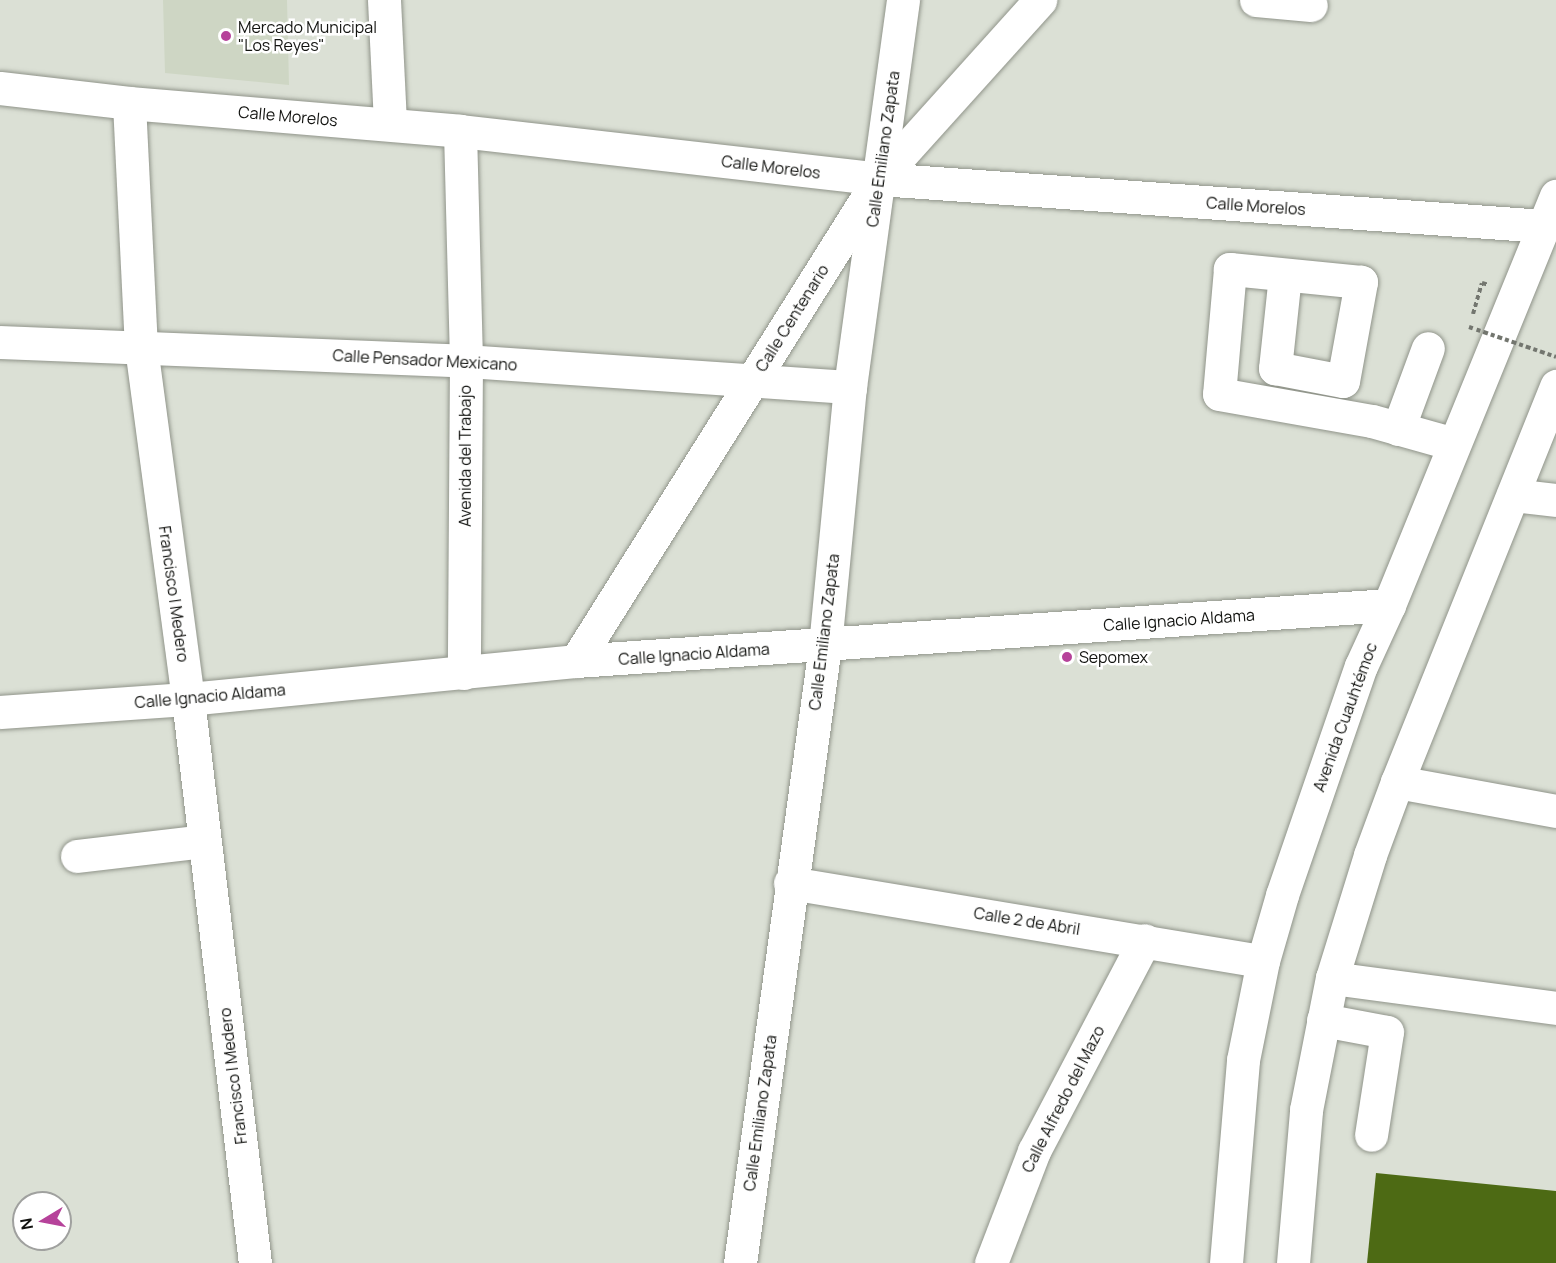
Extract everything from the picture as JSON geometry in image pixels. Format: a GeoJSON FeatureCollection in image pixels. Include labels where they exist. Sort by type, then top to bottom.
{"type":"FeatureCollection","features":[{"type":"Feature","properties":{"kind":"street"},"geometry":{"type":"LineString","coordinates":[[384,0],[390,124]]}},
{"type":"Feature","properties":{"kind":"street","name":"Calle Emiliano Zapata"},"geometry":{"type":"LineString","coordinates":[[740,1263],[790,883],[825,646],[850,387],[903,0]]}},
{"type":"Feature","properties":{"kind":"street","name":"Calle Centenario"},"geometry":{"type":"LineString","coordinates":[[576,661],[879,179],[1040,0]]}},
{"type":"Feature","properties":{"kind":"street"},"geometry":{"type":"LineString","coordinates":[[1256,0],[1311,5]]}},
{"type":"Feature","properties":{"kind":"street","name":"Calle Morelos"},"geometry":{"type":"LineString","coordinates":[[0,88],[129,103],[460,130],[879,179],[1550,211]]}},
{"type":"Feature","properties":{"kind":"street","name":"Francisco I Medero"},"geometry":{"type":"LineString","coordinates":[[129,103],[141,347],[188,699],[255,1263]]}},
{"type":"Feature","properties":{"kind":"street","name":"Avenida del Trabajo"},"geometry":{"type":"LineString","coordinates":[[460,130],[466,361],[464,673]]}},
{"type":"Feature","properties":{"kind":"street","name":"Avenida Cuauhtémoc"},"geometry":{"type":"LineString","coordinates":[[1226,1263],[1244,1060],[1263,961],[1282,895],[1361,666],[1389,605],[1550,211]]}},
{"type":"Feature","properties":{"kind":"street"},"geometry":{"type":"LineString","coordinates":[[1285,275],[1230,269],[1219,394],[1372,421],[1454,444]]}},
{"type":"Feature","properties":{"kind":"street","name":"Calle Pensador Mexicano"},"geometry":{"type":"LineString","coordinates":[[0,342],[466,361],[850,387]]}},
{"type":"Feature","properties":{"kind":"street"},"geometry":{"type":"LineString","coordinates":[[1398,429],[1428,348]]}},
{"type":"Feature","properties":{"kind":"street"},"geometry":{"type":"LineString","coordinates":[[1290,1255],[1306,1110],[1332,978],[1370,855],[1397,782],[1556,386]]}},
{"type":"Feature","properties":{"kind":"street"},"geometry":{"type":"LineString","coordinates":[[1513,495],[1556,500]]}},
{"type":"Feature","properties":{"kind":"street","name":"Calle Ignacio Aldama"},"geometry":{"type":"LineString","coordinates":[[0,712],[188,699],[576,661],[825,646],[1389,605]]}},
{"type":"Feature","properties":{"kind":"street"},"geometry":{"type":"LineString","coordinates":[[1397,782],[1556,811]]}},
{"type":"Feature","properties":{"kind":"street"},"geometry":{"type":"LineString","coordinates":[[76,856],[204,841]]}},
{"type":"Feature","properties":{"kind":"street","name":"Calle 2 de Abril"},"geometry":{"type":"LineString","coordinates":[[790,883],[1263,961]]}},
{"type":"Feature","properties":{"kind":"street","name":"Calle Alfredo del Mazo"},"geometry":{"type":"LineString","coordinates":[[991,1263],[1034,1151],[1145,940]]}},
{"type":"Feature","properties":{"kind":"street"},"geometry":{"type":"LineString","coordinates":[[1332,978],[1556,1008]]}},
{"type":"Feature","properties":{"kind":"street"},"geometry":{"type":"LineString","coordinates":[[1323,1020],[1387,1032],[1371,1135]]}},
{"type":"Feature","properties":{"kind":"path"},"geometry":{"type":"LineString","coordinates":[[1482,283],[1469,327],[1556,357]]}},
{"type":"Feature","properties":{"kind":"shaded area","name":"Mercado Municipal \"Los Reyes\""},"geometry":{"type":"Polygon","coordinates":[[[163,0],[287,0],[289,85],[165,73],[163,0]]]}},
{"type":"Feature","properties":{"kind":"building"},"geometry":{"type":"Polygon","coordinates":[[[1376,1173],[1556,1191],[1556,1263],[1367,1263],[1376,1173]]]}},
{"type":"Feature","properties":{"kind":"place","name":"Mercado Municipal \"Los Reyes\""},"geometry":{"type":"Point","coordinates":[226,36]}},
{"type":"Feature","properties":{"kind":"place","name":"Sepomex"},"geometry":{"type":"Point","coordinates":[1067,657]}}]}
